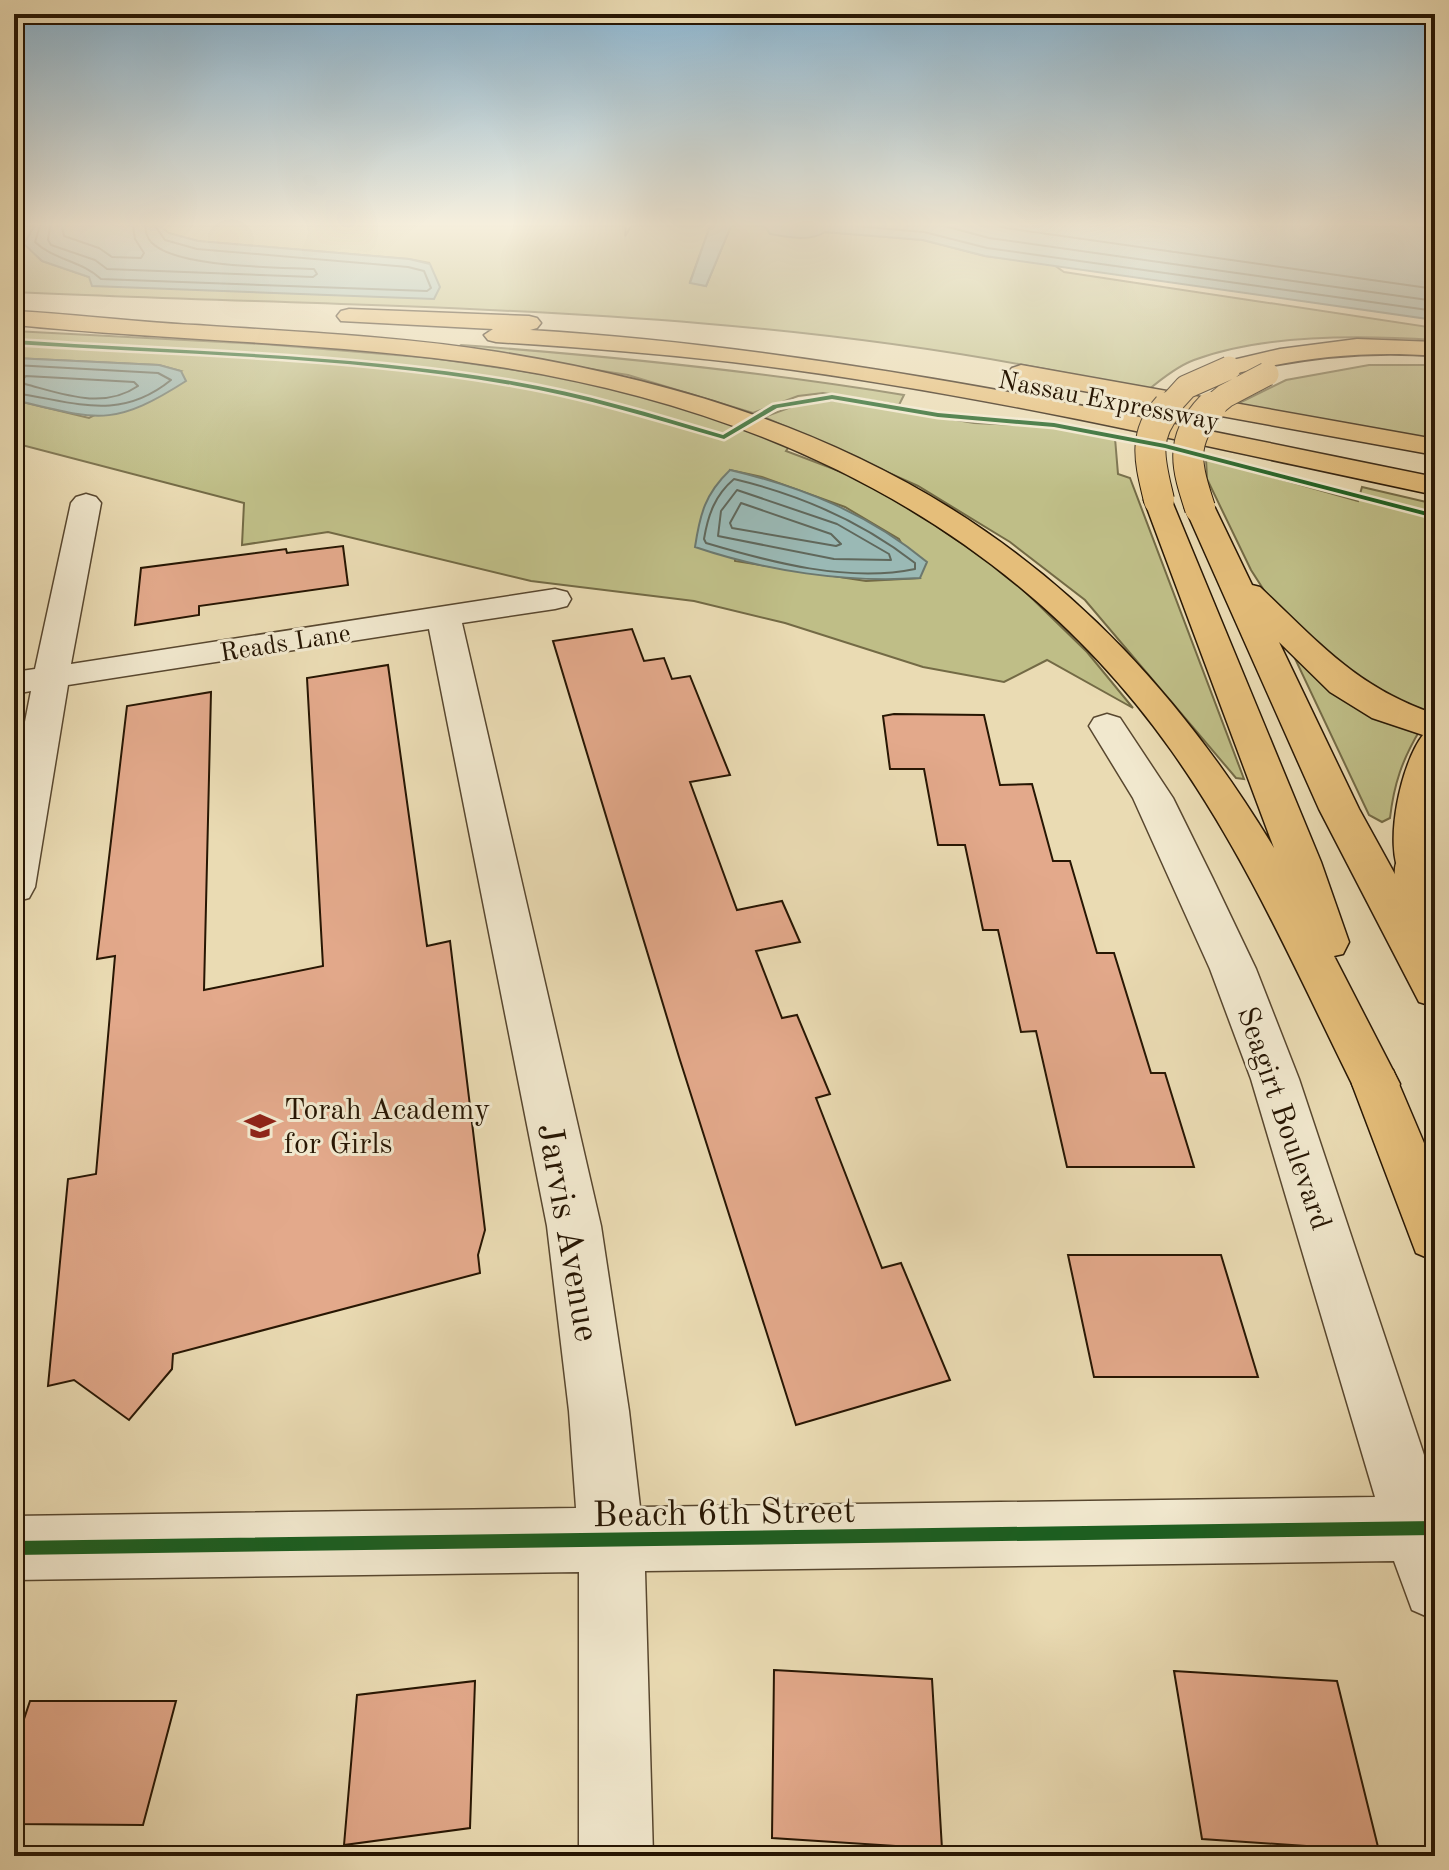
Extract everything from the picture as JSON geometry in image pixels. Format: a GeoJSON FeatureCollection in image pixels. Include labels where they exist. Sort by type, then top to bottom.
{"type":"FeatureCollection","features":[{"type":"Feature","properties":{"kind":"main road","name":"Nassau Expressway"},"geometry":{"type":"LineString","coordinates":[[333,316],[575,325],[713,337],[954,370],[1435,464]]}},
{"type":"Feature","properties":{"kind":"main road","name":"Nassau Expressway"},"geometry":{"type":"LineString","coordinates":[[14,318],[550,337],[673,348],[918,382],[1435,486]]}},
{"type":"Feature","properties":{"kind":"main road"},"geometry":{"type":"LineString","coordinates":[[14,318],[391,347],[493,358],[580,373],[667,394],[750,420],[829,452],[909,493],[988,543],[1052,595],[1119,660],[1183,740],[1259,857],[1376,1084]]}},
{"type":"Feature","properties":{"kind":"main road"},"geometry":{"type":"LineString","coordinates":[[713,337],[934,360]]}},
{"type":"Feature","properties":{"kind":"main road"},"geometry":{"type":"LineString","coordinates":[[1435,349],[1335,347],[1276,354],[1229,368],[1186,387],[1157,419],[1148,453],[1159,500],[1300,862],[1376,1084],[1435,1236]]}},
{"type":"Feature","properties":{"kind":"main road"},"geometry":{"type":"LineString","coordinates":[[1435,360],[1392,358],[1323,362],[1267,374],[1221,396],[1195,425],[1187,462],[1200,508],[1339,809],[1435,986]]}},
{"type":"Feature","properties":{"kind":"main road"},"geometry":{"type":"LineString","coordinates":[[995,369],[1435,447]]}},
{"type":"Feature","properties":{"kind":"main road"},"geometry":{"type":"LineString","coordinates":[[1231,577],[1343,684],[1385,710],[1435,727]]}},
{"type":"Feature","properties":{"kind":"main road"},"geometry":{"type":"LineString","coordinates":[[1435,744],[1423,770],[1413,827],[1426,850],[1422,926],[1435,986]]}},
{"type":"Feature","properties":{"kind":"street"},"geometry":{"type":"LineString","coordinates":[[14,887],[86,503]]}},
{"type":"Feature","properties":{"kind":"street","name":"Reads Lane"},"geometry":{"type":"LineString","coordinates":[[14,683],[555,599]]}},
{"type":"Feature","properties":{"kind":"street","name":"Jarvis Avenue"},"geometry":{"type":"LineString","coordinates":[[444,618],[574,1226],[599,1411],[611,1540],[616,1685],[616,1856]]}},
{"type":"Feature","properties":{"kind":"street","name":"Seagirt Boulevard"},"geometry":{"type":"LineString","coordinates":[[1107,726],[1153,798],[1244,997],[1280,1094],[1429,1548]]}},
{"type":"Feature","properties":{"kind":"street","name":"Beach 6th Street"},"geometry":{"type":"LineString","coordinates":[[14,1548],[611,1540],[1429,1548]]}},
{"type":"Feature","properties":{"kind":"shaded area"},"geometry":{"type":"Polygon","coordinates":[[[548,313],[1337,313],[1435,328],[1435,340],[1345,337],[1250,345],[1188,363],[1147,391],[1007,362],[867,341],[725,325],[548,313]]]}},
{"type":"Feature","properties":{"kind":"shaded area"},"geometry":{"type":"Polygon","coordinates":[[[14,331],[263,344],[432,358],[563,377],[671,404],[790,445],[786,451],[855,477],[910,508],[1009,576],[1087,652],[1133,708],[1047,660],[1004,682],[923,667],[785,623],[694,601],[531,581],[328,532],[242,545],[244,503],[14,443],[14,400],[89,418],[181,371],[159,365],[14,358],[14,331]],[[730,470],[735,561],[866,581],[920,578],[899,539],[845,507],[762,477],[730,470]]]}},
{"type":"Feature","properties":{"kind":"shaded area"},"geometry":{"type":"Polygon","coordinates":[[[461,345],[683,365],[904,395],[899,405],[823,393],[798,396],[753,413],[628,375],[457,348],[461,345]]]}},
{"type":"Feature","properties":{"kind":"shaded area"},"geometry":{"type":"Polygon","coordinates":[[[1369,365],[1435,365],[1435,444],[1235,405],[1286,380],[1369,365]]]}},
{"type":"Feature","properties":{"kind":"shaded area"},"geometry":{"type":"Polygon","coordinates":[[[838,400],[974,423],[1044,426],[1115,438],[1118,474],[1130,478],[1244,779],[1236,778],[1085,600],[1010,542],[918,486],[764,417],[802,403],[838,400]]]}},
{"type":"Feature","properties":{"kind":"shaded area"},"geometry":{"type":"Polygon","coordinates":[[[1206,458],[1358,501],[1362,487],[1435,504],[1435,711],[1428,715],[1369,693],[1269,598],[1251,570],[1207,479],[1206,458]]]}},
{"type":"Feature","properties":{"kind":"shaded area"},"geometry":{"type":"Polygon","coordinates":[[[1290,648],[1420,730],[1400,772],[1390,818],[1382,822],[1369,815],[1290,648]]]}},
{"type":"Feature","properties":{"kind":"water"},"geometry":{"type":"Polygon","coordinates":[[[1388,313],[1435,313],[1435,320],[1388,313]]]}},
{"type":"Feature","properties":{"kind":"water"},"geometry":{"type":"Polygon","coordinates":[[[14,358],[159,365],[181,371],[186,381],[139,407],[103,416],[85,415],[14,400],[14,358]]]}},
{"type":"Feature","properties":{"kind":"water"},"geometry":{"type":"Polygon","coordinates":[[[730,470],[809,494],[858,516],[927,562],[920,578],[835,577],[750,563],[695,547],[705,505],[730,470]]]}},
{"type":"Feature","properties":{"kind":"building"},"geometry":{"type":"Polygon","coordinates":[[[343,546],[348,585],[199,606],[199,615],[135,625],[141,568],[286,549],[287,553],[343,546]]]}},
{"type":"Feature","properties":{"kind":"building"},"geometry":{"type":"Polygon","coordinates":[[[632,629],[644,661],[664,658],[672,679],[690,676],[730,775],[690,782],[737,910],[782,901],[800,942],[756,951],[782,1018],[797,1015],[830,1094],[816,1098],[882,1268],[901,1263],[950,1380],[796,1425],[679,1057],[553,641],[632,629]]]}},
{"type":"Feature","properties":{"kind":"building","name":"Torah Academy for Girls"},"geometry":{"type":"Polygon","coordinates":[[[388,665],[427,946],[450,941],[485,1230],[478,1255],[480,1273],[173,1354],[172,1369],[129,1420],[74,1380],[48,1386],[68,1179],[96,1174],[115,956],[97,959],[127,706],[211,692],[204,990],[323,966],[307,678],[388,665]]]}},
{"type":"Feature","properties":{"kind":"building"},"geometry":{"type":"Polygon","coordinates":[[[984,715],[1000,785],[1032,784],[1053,861],[1070,861],[1097,953],[1114,953],[1151,1073],[1165,1073],[1194,1167],[1067,1167],[1036,1031],[1021,1032],[998,930],[983,930],[965,845],[938,845],[924,769],[890,769],[883,716],[984,715]]]}},
{"type":"Feature","properties":{"kind":"building"},"geometry":{"type":"Polygon","coordinates":[[[1068,1255],[1221,1255],[1258,1377],[1094,1377],[1068,1255]]]}},
{"type":"Feature","properties":{"kind":"building"},"geometry":{"type":"Polygon","coordinates":[[[774,1670],[932,1679],[942,1849],[772,1838],[774,1670]]]}},
{"type":"Feature","properties":{"kind":"building"},"geometry":{"type":"Polygon","coordinates":[[[1174,1671],[1337,1681],[1379,1851],[1202,1839],[1174,1671]]]}},
{"type":"Feature","properties":{"kind":"building"},"geometry":{"type":"Polygon","coordinates":[[[475,1681],[470,1828],[344,1845],[357,1695],[475,1681]]]}},
{"type":"Feature","properties":{"kind":"building"},"geometry":{"type":"Polygon","coordinates":[[[30,1701],[176,1701],[143,1825],[14,1824],[14,1749],[30,1701]]]}},
{"type":"Feature","properties":{"kind":"cycle path"},"geometry":{"type":"LineString","coordinates":[[14,342],[307,359],[424,370],[574,396],[724,437],[775,406],[832,397],[938,415],[1054,425],[1165,446],[1435,516]]}},
{"type":"Feature","properties":{"kind":"cycle path"},"geometry":{"type":"LineString","coordinates":[[14,1548],[1435,1528]]}},
{"type":"Feature","properties":{"kind":"place","name":"Torah Academy for Girls"},"geometry":{"type":"Point","coordinates":[260,1126]}}]}
